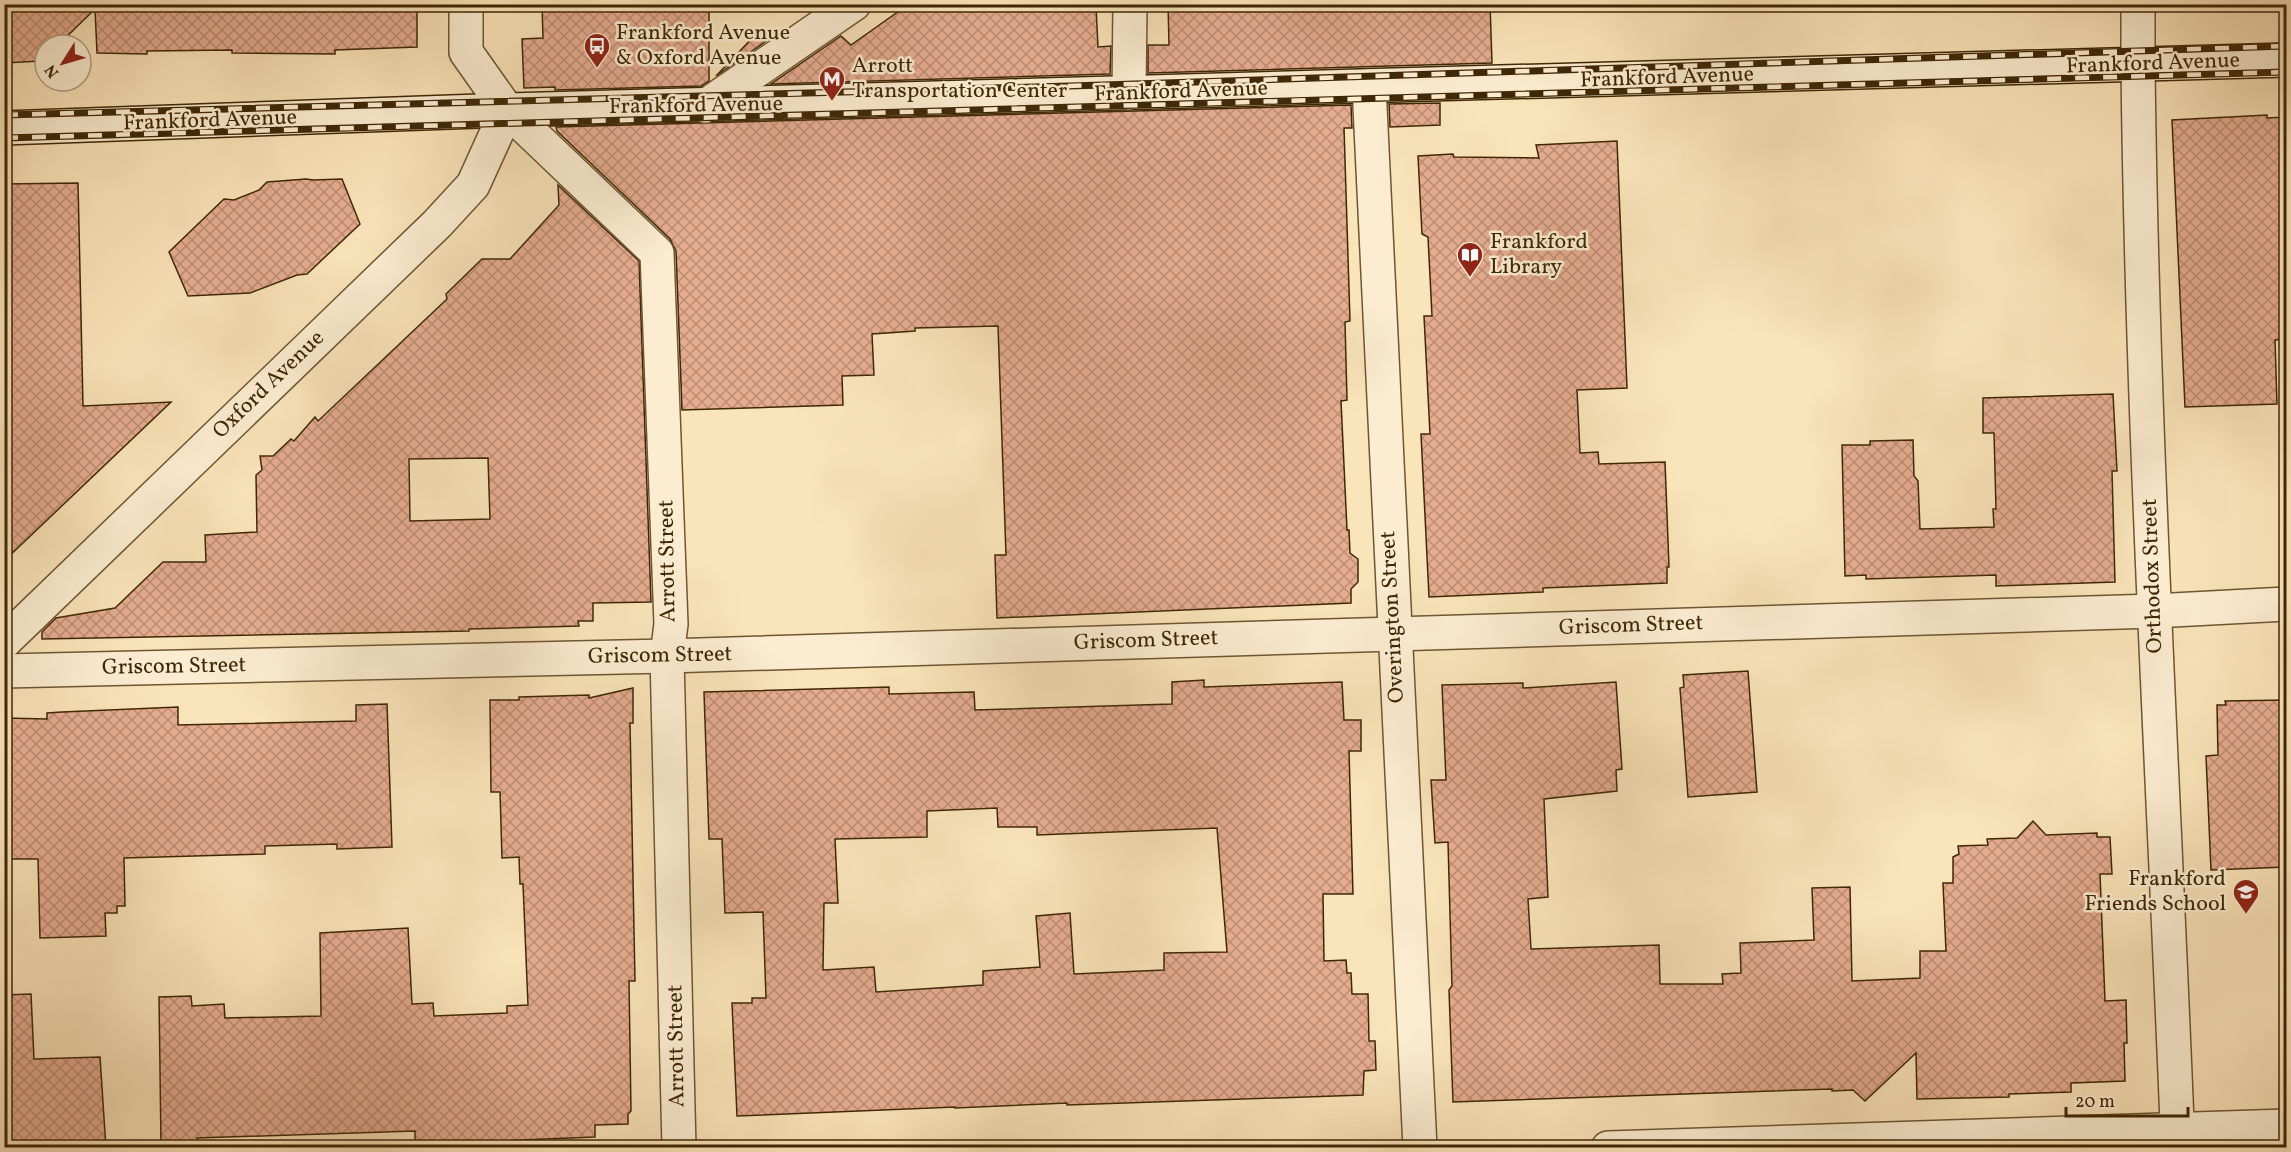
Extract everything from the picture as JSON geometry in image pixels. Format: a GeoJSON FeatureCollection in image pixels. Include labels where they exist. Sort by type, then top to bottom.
{"type":"FeatureCollection","features":[{"type":"Feature","properties":{"kind":"street","name":"Arrott Street"},"geometry":{"type":"LineString","coordinates":[[466,4],[466,52],[507,110],[657,253],[671,624],[667,656],[679,1148]]}},
{"type":"Feature","properties":{"kind":"street"},"geometry":{"type":"LineString","coordinates":[[705,106],[854,4]]}},
{"type":"Feature","properties":{"kind":"street"},"geometry":{"type":"LineString","coordinates":[[1130,4],[1130,93]]}},
{"type":"Feature","properties":{"kind":"street","name":"Orthodox Street"},"geometry":{"type":"LineString","coordinates":[[2138,4],[2139,173],[2154,611],[2178,1138]]}},
{"type":"Feature","properties":{"kind":"street","name":"Frankford Avenue"},"geometry":{"type":"LineString","coordinates":[[4,128],[507,110],[2286,60]]}},
{"type":"Feature","properties":{"kind":"street","name":"Overington Street"},"geometry":{"type":"LineString","coordinates":[[1369,86],[1420,1148]]}},
{"type":"Feature","properties":{"kind":"street","name":"Oxford Avenue"},"geometry":{"type":"LineString","coordinates":[[4,642],[437,224],[473,185],[507,110]]}},
{"type":"Feature","properties":{"kind":"street","name":"Griscom Street"},"geometry":{"type":"LineString","coordinates":[[4,671],[667,656],[2154,611],[2286,604]]}},
{"type":"Feature","properties":{"kind":"street"},"geometry":{"type":"LineString","coordinates":[[1608,1148],[2178,1138],[2286,1126]]}},
{"type":"Feature","properties":{"kind":"building"},"geometry":{"type":"Polygon","coordinates":[[[4,4],[417,4],[417,47],[335,50],[335,54],[232,53],[232,50],[147,51],[147,54],[97,53],[95,9],[70,33],[33,33],[33,61],[4,63],[4,4]]]}},
{"type":"Feature","properties":{"kind":"building"},"geometry":{"type":"Polygon","coordinates":[[[542,4],[709,4],[709,81],[701,86],[555,90],[555,87],[524,88],[522,39],[543,38],[542,4]]]}},
{"type":"Feature","properties":{"kind":"building"},"geometry":{"type":"Polygon","coordinates":[[[909,4],[1092,4],[1096,6],[1098,47],[1111,46],[1110,74],[771,84],[841,36],[851,45],[909,4]]]}},
{"type":"Feature","properties":{"kind":"building"},"geometry":{"type":"Polygon","coordinates":[[[1168,4],[1490,4],[1492,63],[1148,73],[1148,45],[1169,45],[1168,4]]]}},
{"type":"Feature","properties":{"kind":"building"},"geometry":{"type":"Polygon","coordinates":[[[782,30],[716,76],[759,31],[782,30]]]}},
{"type":"Feature","properties":{"kind":"building"},"geometry":{"type":"Polygon","coordinates":[[[1440,103],[1440,125],[1390,127],[1389,104],[1440,103]]]}},
{"type":"Feature","properties":{"kind":"building"},"geometry":{"type":"Polygon","coordinates":[[[1351,105],[1352,128],[1344,128],[1350,321],[1345,322],[1347,400],[1341,401],[1347,530],[1349,530],[1350,553],[1358,559],[1358,582],[1351,589],[1351,603],[997,618],[995,555],[1006,555],[998,326],[915,328],[915,331],[872,334],[874,375],[842,376],[843,405],[682,410],[676,251],[670,239],[557,131],[556,127],[1351,105]]]}},
{"type":"Feature","properties":{"kind":"building"},"geometry":{"type":"Polygon","coordinates":[[[2267,115],[2267,118],[2286,117],[2286,339],[2275,340],[2277,404],[2185,407],[2172,120],[2267,115]]]}},
{"type":"Feature","properties":{"kind":"building"},"geometry":{"type":"Polygon","coordinates":[[[1617,141],[1627,388],[1577,390],[1580,453],[1598,452],[1599,464],[1665,462],[1669,567],[1667,567],[1667,583],[1543,588],[1543,592],[1429,597],[1421,434],[1430,434],[1424,316],[1432,316],[1428,237],[1422,234],[1418,156],[1453,154],[1454,157],[1539,158],[1536,145],[1617,141]]]}},
{"type":"Feature","properties":{"kind":"building"},"geometry":{"type":"Polygon","coordinates":[[[342,179],[360,224],[307,274],[297,275],[250,293],[188,296],[169,252],[224,199],[234,200],[259,190],[267,182],[342,179]]]}},
{"type":"Feature","properties":{"kind":"building"},"geometry":{"type":"Polygon","coordinates":[[[78,183],[83,406],[171,402],[4,561],[4,184],[78,183]]]}},
{"type":"Feature","properties":{"kind":"building"},"geometry":{"type":"Polygon","coordinates":[[[558,185],[639,261],[651,602],[593,603],[593,621],[578,621],[579,626],[469,629],[469,631],[42,639],[42,632],[56,618],[115,608],[163,562],[206,562],[205,535],[257,532],[256,475],[262,470],[260,456],[273,456],[291,439],[294,441],[315,417],[318,421],[447,299],[446,294],[482,259],[510,259],[559,205],[558,185]],[[488,458],[409,459],[410,521],[490,519],[488,458]]]}},
{"type":"Feature","properties":{"kind":"building"},"geometry":{"type":"Polygon","coordinates":[[[2113,394],[2117,471],[2112,471],[2115,582],[1996,586],[1996,575],[1866,579],[1866,575],[1845,576],[1842,445],[1870,445],[1870,441],[1913,440],[1914,476],[1918,481],[1920,529],[1994,527],[1993,509],[1996,509],[1994,433],[1983,433],[1983,398],[2113,394]]]}},
{"type":"Feature","properties":{"kind":"building"},"geometry":{"type":"Polygon","coordinates":[[[1748,671],[1757,792],[1688,797],[1680,688],[1684,687],[1683,675],[1748,671]]]}},
{"type":"Feature","properties":{"kind":"building"},"geometry":{"type":"Polygon","coordinates":[[[1204,680],[1204,687],[1342,682],[1344,720],[1361,720],[1361,751],[1349,751],[1353,894],[1323,894],[1324,961],[1346,960],[1347,973],[1351,973],[1352,994],[1368,994],[1369,1041],[1375,1041],[1376,1070],[1364,1071],[1363,1095],[1067,1105],[1067,1103],[737,1116],[732,1003],[752,1003],[752,998],[766,998],[763,912],[725,913],[722,839],[709,839],[704,692],[889,687],[889,694],[974,692],[975,710],[1172,704],[1172,682],[1204,680]],[[997,808],[927,811],[927,837],[835,839],[838,903],[824,903],[823,970],[874,967],[876,992],[983,985],[983,971],[1040,967],[1036,916],[1070,913],[1074,974],[1164,970],[1164,953],[1227,952],[1217,828],[1037,835],[1037,827],[998,827],[997,808]]]}},
{"type":"Feature","properties":{"kind":"building"},"geometry":{"type":"Polygon","coordinates":[[[1616,682],[1622,769],[1616,770],[1617,791],[1544,799],[1548,897],[1528,899],[1531,949],[1659,945],[1660,984],[1723,984],[1722,974],[1741,973],[1740,943],[1814,940],[1812,888],[1850,887],[1852,981],[1920,978],[1920,951],[1946,951],[1943,883],[1953,883],[1953,857],[1959,854],[1958,846],[1988,845],[1987,839],[2017,838],[2033,821],[2046,835],[2097,833],[2097,837],[2110,837],[2112,874],[2100,874],[2105,1001],[2126,1000],[2125,1081],[2071,1083],[2071,1092],[2009,1094],[2009,1097],[1917,1099],[1916,1053],[1865,1101],[1853,1090],[1832,1091],[1832,1089],[1453,1102],[1449,990],[1452,986],[1448,842],[1435,843],[1431,780],[1446,780],[1442,685],[1523,683],[1523,688],[1616,682]]]}},
{"type":"Feature","properties":{"kind":"building"},"geometry":{"type":"Polygon","coordinates":[[[633,688],[633,723],[630,723],[635,981],[629,981],[631,1111],[628,1114],[628,1124],[595,1125],[595,1137],[445,1143],[445,1141],[415,1142],[415,1131],[197,1138],[198,1142],[161,1144],[159,997],[191,996],[192,1006],[224,1004],[225,1018],[321,1016],[320,933],[408,928],[412,1004],[433,1003],[434,1016],[507,1013],[507,1006],[528,1005],[523,884],[520,884],[519,857],[502,858],[500,792],[491,792],[490,700],[589,695],[589,698],[633,688]]]}},
{"type":"Feature","properties":{"kind":"building"},"geometry":{"type":"Polygon","coordinates":[[[2286,700],[2286,867],[2211,870],[2206,756],[2218,755],[2217,705],[2226,705],[2225,701],[2286,700]]]}},
{"type":"Feature","properties":{"kind":"building"},"geometry":{"type":"Polygon","coordinates":[[[387,704],[392,847],[337,849],[337,844],[265,846],[265,854],[124,858],[125,906],[117,906],[117,913],[105,913],[106,936],[40,938],[38,859],[4,859],[4,718],[47,719],[47,713],[178,707],[178,725],[356,721],[356,705],[387,704]]]}},
{"type":"Feature","properties":{"kind":"building"},"geometry":{"type":"Polygon","coordinates":[[[31,994],[34,1059],[100,1057],[106,1148],[4,1148],[4,995],[31,994]]]}},
{"type":"Feature","properties":{"kind":"railway"},"geometry":{"type":"LineString","coordinates":[[4,115],[1104,85],[2286,46]]}},
{"type":"Feature","properties":{"kind":"railway"},"geometry":{"type":"LineString","coordinates":[[4,138],[2286,72]]}},
{"type":"Feature","properties":{"kind":"place","name":"Frankford Avenue & Oxford Avenue"},"geometry":{"type":"Point","coordinates":[597,69]}},
{"type":"Feature","properties":{"kind":"place","name":"Arrott Transportation Center"},"geometry":{"type":"Point","coordinates":[832,102]}},
{"type":"Feature","properties":{"kind":"place","name":"Frankford Library"},"geometry":{"type":"Point","coordinates":[1470,278]}},
{"type":"Feature","properties":{"kind":"place","name":"Frankford Friends School"},"geometry":{"type":"Point","coordinates":[2246,915]}}]}
